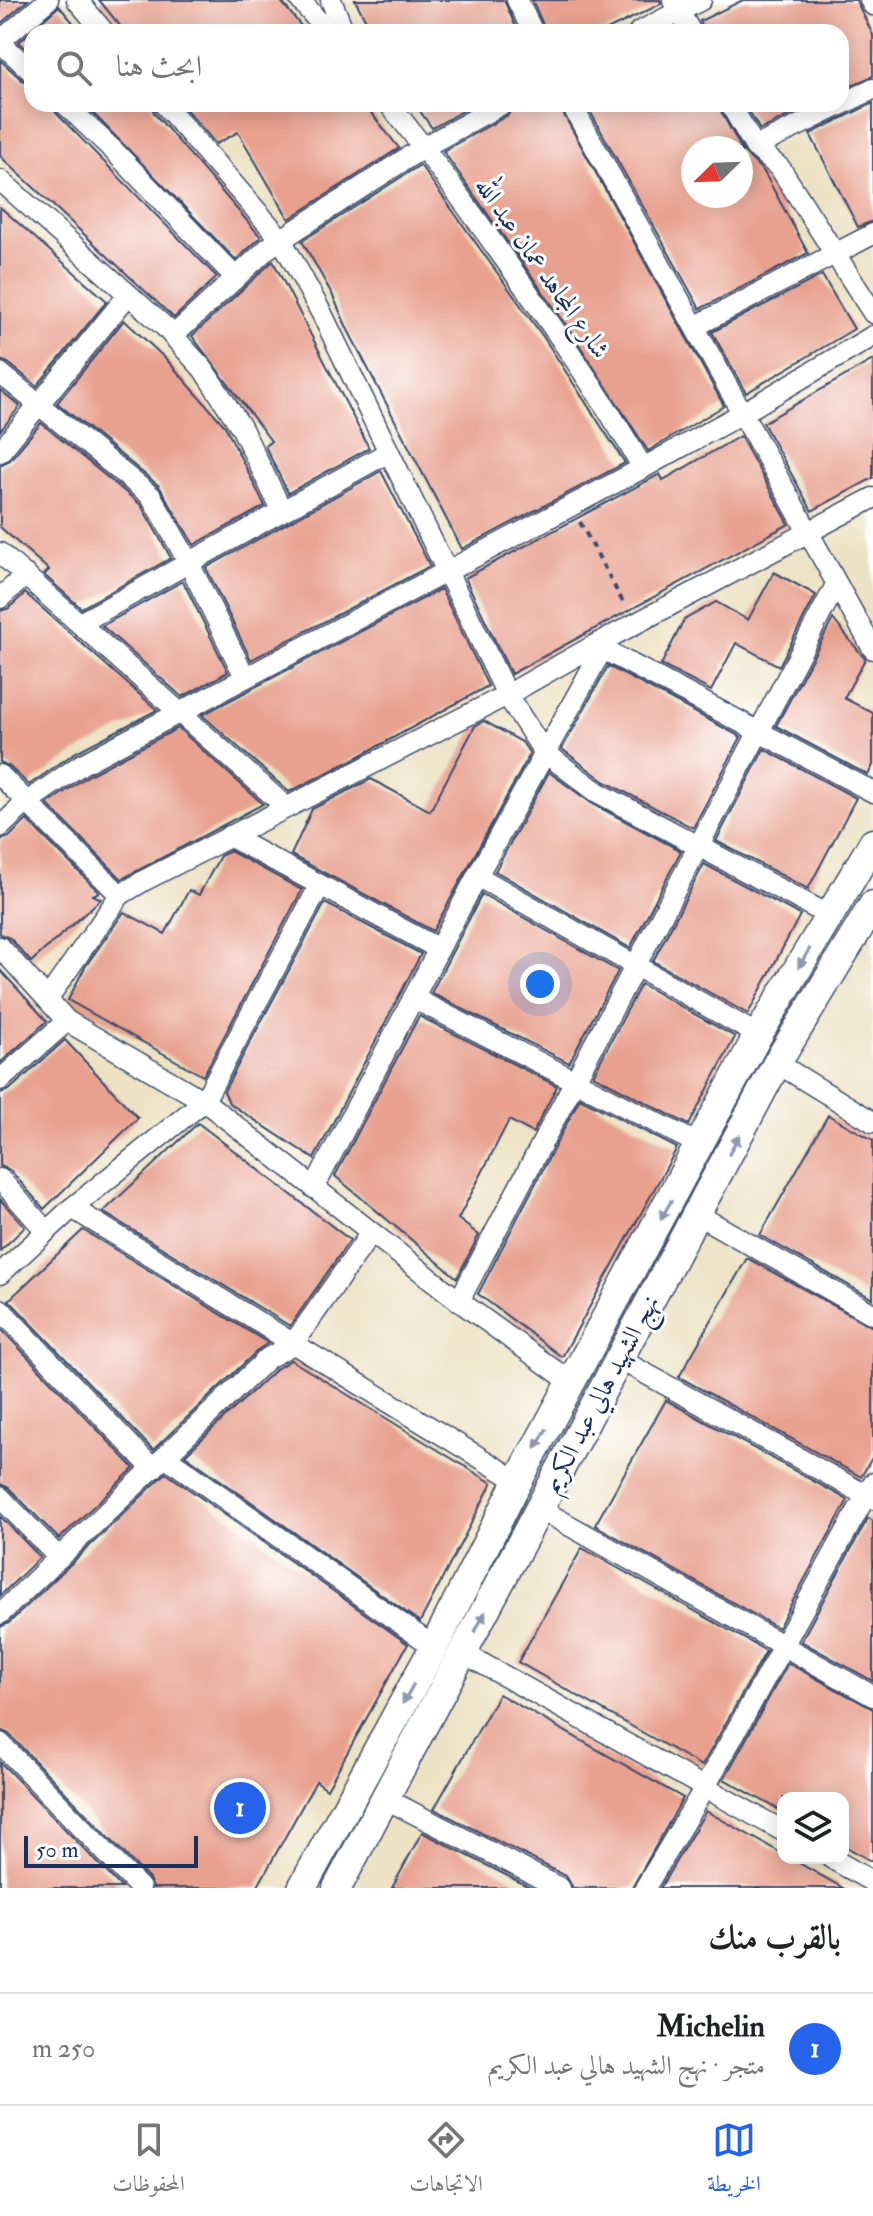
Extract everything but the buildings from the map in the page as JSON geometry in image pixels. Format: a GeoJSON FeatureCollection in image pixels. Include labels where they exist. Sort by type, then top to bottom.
{"type":"FeatureCollection","features":[{"type":"Feature","properties":{"kind":"main road"},"geometry":{"type":"LineString","coordinates":[[302,1888],[434,1647],[518,1481],[758,1035],[873,843]]}},
{"type":"Feature","properties":{"kind":"main road","name":"نهج الشهيد هالي عبد الكريم"},"geometry":{"type":"LineString","coordinates":[[337,1888],[777,1063],[868,922]]}},
{"type":"Feature","properties":{"kind":"main road"},"geometry":{"type":"LineString","coordinates":[[683,1179],[703,1204]]}},
{"type":"Feature","properties":{"kind":"street"},"geometry":{"type":"LineString","coordinates":[[24,64],[0,41],[48,0]]}},
{"type":"Feature","properties":{"kind":"street"},"geometry":{"type":"LineString","coordinates":[[77,0],[97,24]]}},
{"type":"Feature","properties":{"kind":"street"},"geometry":{"type":"LineString","coordinates":[[300,0],[321,24]]}},
{"type":"Feature","properties":{"kind":"street"},"geometry":{"type":"LineString","coordinates":[[331,0],[341,24]]}},
{"type":"Feature","properties":{"kind":"street"},"geometry":{"type":"LineString","coordinates":[[517,0],[529,24]]}},
{"type":"Feature","properties":{"kind":"street"},"geometry":{"type":"LineString","coordinates":[[650,24],[676,6],[701,0]]}},
{"type":"Feature","properties":{"kind":"street"},"geometry":{"type":"LineString","coordinates":[[676,6],[686,24]]}},
{"type":"Feature","properties":{"kind":"street"},"geometry":{"type":"LineString","coordinates":[[849,101],[873,89]]}},
{"type":"Feature","properties":{"kind":"street"},"geometry":{"type":"LineString","coordinates":[[73,112],[236,278]]}},
{"type":"Feature","properties":{"kind":"street"},"geometry":{"type":"LineString","coordinates":[[171,112],[281,239],[322,314],[507,695],[544,752],[597,792],[830,916]]}},
{"type":"Feature","properties":{"kind":"street","name":"شارع المجاهد عمان عبد الله"},"geometry":{"type":"LineString","coordinates":[[396,112],[555,329],[610,410],[643,468]]}},
{"type":"Feature","properties":{"kind":"street"},"geometry":{"type":"LineString","coordinates":[[173,336],[281,239],[424,147],[487,112]]}},
{"type":"Feature","properties":{"kind":"street"},"geometry":{"type":"LineString","coordinates":[[576,112],[873,649]]}},
{"type":"Feature","properties":{"kind":"street"},"geometry":{"type":"LineString","coordinates":[[735,112],[755,147],[780,168],[873,313]]}},
{"type":"Feature","properties":{"kind":"street"},"geometry":{"type":"LineString","coordinates":[[755,147],[826,112]]}},
{"type":"Feature","properties":{"kind":"street"},"geometry":{"type":"LineString","coordinates":[[0,180],[173,336],[203,369],[241,427],[282,511]]}},
{"type":"Feature","properties":{"kind":"street"},"geometry":{"type":"LineString","coordinates":[[696,326],[873,234]]}},
{"type":"Feature","properties":{"kind":"street"},"geometry":{"type":"LineString","coordinates":[[0,452],[128,295]]}},
{"type":"Feature","properties":{"kind":"street"},"geometry":{"type":"LineString","coordinates":[[0,827],[27,802],[82,764],[643,468],[873,336]]}},
{"type":"Feature","properties":{"kind":"street"},"geometry":{"type":"LineString","coordinates":[[0,373],[151,496],[189,563],[245,677]]}},
{"type":"Feature","properties":{"kind":"street"},"geometry":{"type":"LineString","coordinates":[[80,623],[389,452]]}},
{"type":"Feature","properties":{"kind":"street"},"geometry":{"type":"LineString","coordinates":[[48,998],[120,895],[507,695],[873,498]]}},
{"type":"Feature","properties":{"kind":"street"},"geometry":{"type":"LineString","coordinates":[[0,553],[286,807]]}},
{"type":"Feature","properties":{"kind":"street"},"geometry":{"type":"LineString","coordinates":[[0,598],[26,575]]}},
{"type":"Feature","properties":{"kind":"street"},"geometry":{"type":"LineString","coordinates":[[459,1301],[836,585]]}},
{"type":"Feature","properties":{"kind":"street"},"geometry":{"type":"LineString","coordinates":[[598,647],[873,792]]}},
{"type":"Feature","properties":{"kind":"street"},"geometry":{"type":"LineString","coordinates":[[314,1188],[598,647]]}},
{"type":"Feature","properties":{"kind":"street"},"geometry":{"type":"LineString","coordinates":[[0,775],[120,895]]}},
{"type":"Feature","properties":{"kind":"street"},"geometry":{"type":"LineString","coordinates":[[229,836],[439,949]]}},
{"type":"Feature","properties":{"kind":"street"},"geometry":{"type":"LineString","coordinates":[[477,876],[758,1035]]}},
{"type":"Feature","properties":{"kind":"street"},"geometry":{"type":"LineString","coordinates":[[0,1274],[72,1208],[204,1101],[320,885]]}},
{"type":"Feature","properties":{"kind":"street"},"geometry":{"type":"LineString","coordinates":[[0,947],[67,1021],[204,1101],[459,1301],[572,1383]]}},
{"type":"Feature","properties":{"kind":"street"},"geometry":{"type":"LineString","coordinates":[[413,998],[700,1145]]}},
{"type":"Feature","properties":{"kind":"street"},"geometry":{"type":"LineString","coordinates":[[0,1080],[67,1021]]}},
{"type":"Feature","properties":{"kind":"street"},"geometry":{"type":"LineString","coordinates":[[777,1063],[873,1122]]}},
{"type":"Feature","properties":{"kind":"street"},"geometry":{"type":"LineString","coordinates":[[0,1179],[46,1231]]}},
{"type":"Feature","properties":{"kind":"street"},"geometry":{"type":"LineString","coordinates":[[703,1204],[873,1314]]}},
{"type":"Feature","properties":{"kind":"street"},"geometry":{"type":"LineString","coordinates":[[72,1208],[518,1481]]}},
{"type":"Feature","properties":{"kind":"street"},"geometry":{"type":"LineString","coordinates":[[0,1614],[268,1358],[293,1344],[371,1233]]}},
{"type":"Feature","properties":{"kind":"street"},"geometry":{"type":"LineString","coordinates":[[0,1309],[160,1463],[434,1647]]}},
{"type":"Feature","properties":{"kind":"street"},"geometry":{"type":"LineString","coordinates":[[619,1359],[871,1493],[645,1888]]}},
{"type":"Feature","properties":{"kind":"street"},"geometry":{"type":"LineString","coordinates":[[0,1497],[59,1558]]}},
{"type":"Feature","properties":{"kind":"street"},"geometry":{"type":"LineString","coordinates":[[540,1509],[873,1696]]}},
{"type":"Feature","properties":{"kind":"street"},"geometry":{"type":"LineString","coordinates":[[463,1653],[777,1828]]}},
{"type":"Feature","properties":{"kind":"street"},"geometry":{"type":"LineString","coordinates":[[0,1743],[140,1888]]}},
{"type":"Feature","properties":{"kind":"street"},"geometry":{"type":"LineString","coordinates":[[386,1799],[558,1887]]}},
{"type":"Feature","properties":{"kind":"street"},"geometry":{"type":"LineString","coordinates":[[842,1864],[873,1882]]}},
{"type":"Feature","properties":{"kind":"path"},"geometry":{"type":"LineString","coordinates":[[572,506],[635,625]]}},
{"type":"Feature","properties":{"kind":"place","name":"Michelin"},"geometry":{"type":"Point","coordinates":[240,1808]}}]}
